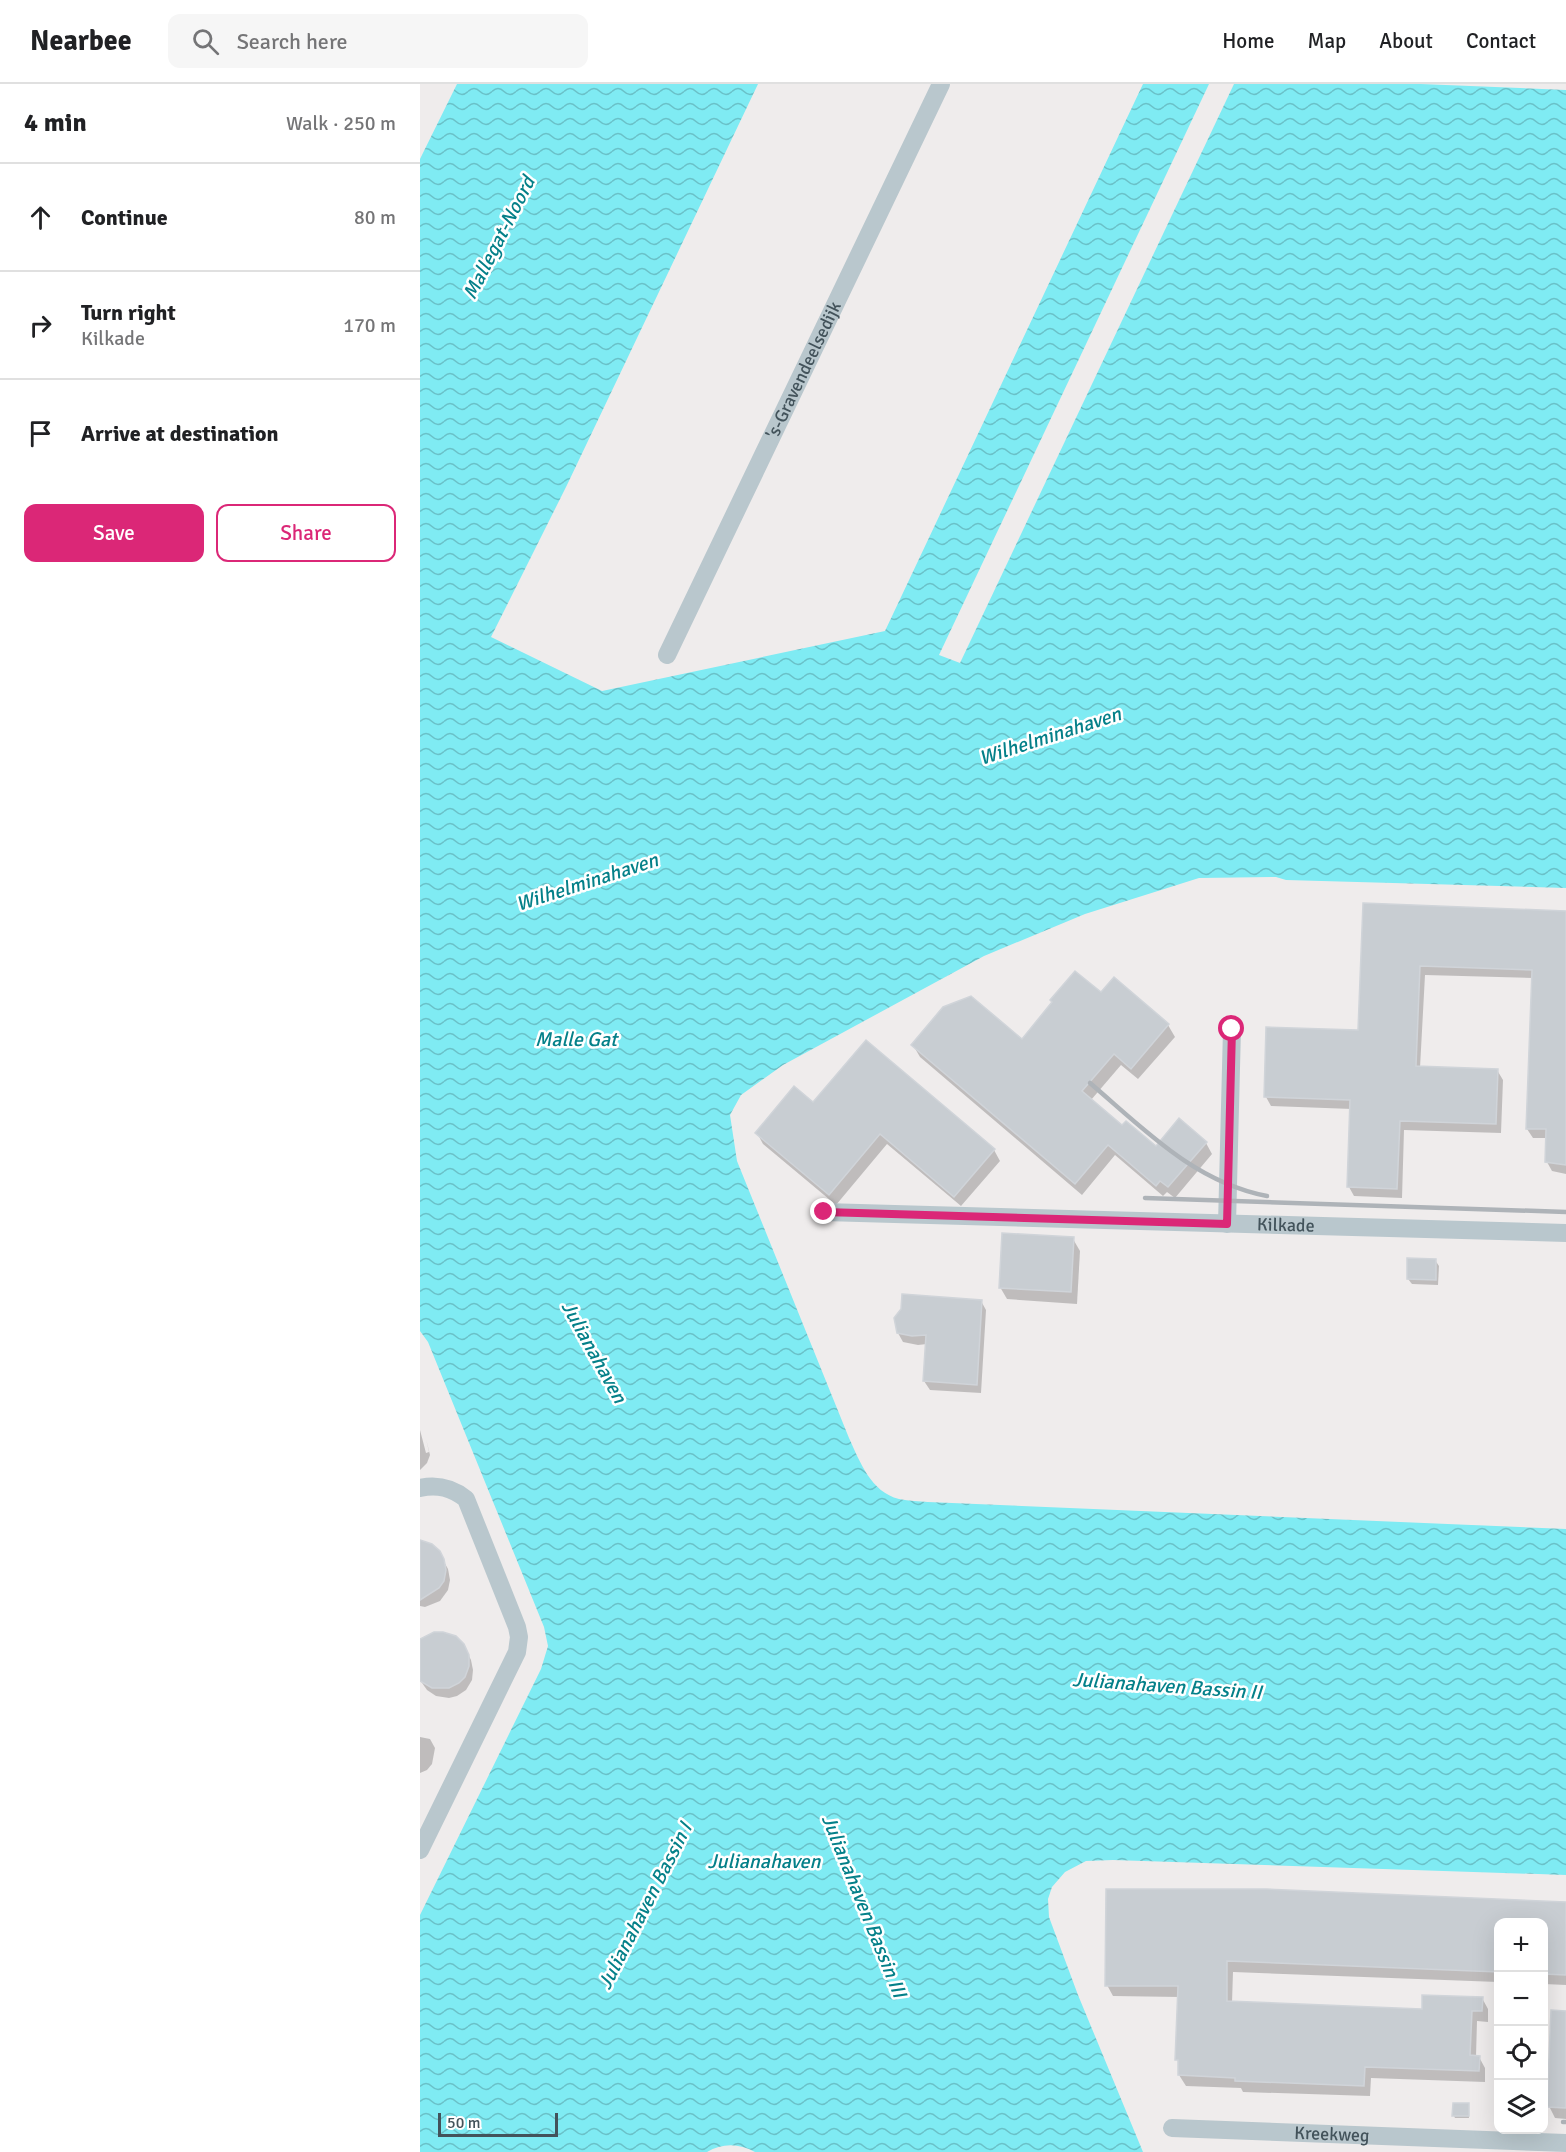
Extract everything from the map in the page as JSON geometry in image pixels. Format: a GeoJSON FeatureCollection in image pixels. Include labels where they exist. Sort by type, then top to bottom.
{"type":"FeatureCollection","features":[{"type":"Feature","properties":{"kind":"street","name":"'s-Gravendeelsedijk"},"geometry":{"type":"LineString","coordinates":[[667,655],[941,84]]}},
{"type":"Feature","properties":{"kind":"street"},"geometry":{"type":"LineString","coordinates":[[1227,1224],[1232,1029]]}},
{"type":"Feature","properties":{"kind":"street","name":"Kilkade"},"geometry":{"type":"LineString","coordinates":[[824,1212],[1566,1233]]}},
{"type":"Feature","properties":{"kind":"street"},"geometry":{"type":"LineString","coordinates":[[420,1488],[442,1487],[466,1499],[519,1637],[517,1652],[420,1850]]}},
{"type":"Feature","properties":{"kind":"street","name":"Kreekweg"},"geometry":{"type":"LineString","coordinates":[[1172,2128],[1566,2143]]}},
{"type":"Feature","properties":{"kind":"water"},"geometry":{"type":"Polygon","coordinates":[[[457,84],[758,84],[567,485],[491,637],[602,691],[885,631],[1143,84],[1421,84],[1566,90],[1566,888],[1286,880],[1276,877],[1199,878],[1085,914],[984,956],[783,1065],[741,1095],[730,1115],[737,1161],[849,1438],[868,1475],[881,1490],[889,1495],[903,1500],[928,1502],[1566,1529],[1566,1875],[1113,1860],[1086,1861],[1065,1872],[1052,1887],[1048,1899],[1049,1917],[1078,1995],[1143,2152],[755,2152],[731,2145],[707,2152],[420,2152],[420,1915],[541,1669],[548,1646],[544,1627],[428,1342],[420,1331],[420,159],[457,84]]]}},
{"type":"Feature","properties":{"kind":"pier"},"geometry":{"type":"Polygon","coordinates":[[[1209,84],[1234,84],[960,663],[939,655],[1209,84]]]}},
{"type":"Feature","properties":{"kind":"building"},"geometry":{"type":"Polygon","coordinates":[[[1363,903],[1566,911],[1566,1165],[1545,1162],[1546,1129],[1526,1129],[1532,970],[1420,966],[1416,1066],[1498,1069],[1496,1124],[1400,1121],[1397,1189],[1347,1187],[1350,1100],[1264,1097],[1266,1027],[1358,1030],[1363,903]]]}},
{"type":"Feature","properties":{"kind":"building"},"geometry":{"type":"Polygon","coordinates":[[[1075,971],[1101,992],[1114,977],[1169,1024],[1131,1069],[1114,1054],[1082,1091],[1122,1125],[1126,1121],[1156,1146],[1179,1118],[1207,1142],[1168,1187],[1160,1181],[1156,1186],[1108,1145],[1075,1184],[911,1045],[943,1007],[971,996],[1022,1039],[1052,1002],[1050,1000],[1075,971]]]}},
{"type":"Feature","properties":{"kind":"building"},"geometry":{"type":"Polygon","coordinates":[[[866,1040],[995,1149],[954,1197],[880,1134],[829,1195],[755,1133],[794,1086],[813,1102],[866,1040]]]}},
{"type":"Feature","properties":{"kind":"building"},"geometry":{"type":"Polygon","coordinates":[[[1002,1233],[1074,1237],[1071,1292],[999,1288],[1002,1233]]]}},
{"type":"Feature","properties":{"kind":"building"},"geometry":{"type":"Polygon","coordinates":[[[1407,1258],[1436,1259],[1436,1280],[1407,1279],[1407,1258]]]}},
{"type":"Feature","properties":{"kind":"building"},"geometry":{"type":"Polygon","coordinates":[[[902,1294],[982,1300],[977,1385],[923,1381],[926,1335],[912,1336],[897,1333],[894,1318],[901,1309],[902,1294]]]}},
{"type":"Feature","properties":{"kind":"building"},"geometry":{"type":"Polygon","coordinates":[[[420,1540],[432,1544],[440,1551],[446,1570],[444,1581],[439,1588],[420,1600],[420,1540]]]}},
{"type":"Feature","properties":{"kind":"building"},"geometry":{"type":"Polygon","coordinates":[[[434,1632],[456,1636],[464,1644],[469,1655],[469,1666],[465,1677],[449,1688],[432,1688],[420,1681],[420,1639],[434,1632]]]}},
{"type":"Feature","properties":{"kind":"building"},"geometry":{"type":"Polygon","coordinates":[[[1106,1889],[1266,1889],[1566,1902],[1566,1975],[1548,1974],[1548,1918],[1494,1918],[1494,1972],[1227,1961],[1227,2001],[1422,2009],[1422,1995],[1483,1997],[1482,2011],[1472,2011],[1470,2055],[1480,2056],[1479,2071],[1365,2067],[1364,2086],[1235,2081],[1235,2078],[1178,2075],[1178,2060],[1175,2060],[1178,1986],[1105,1986],[1106,1889]]]}},
{"type":"Feature","properties":{"kind":"building"},"geometry":{"type":"Polygon","coordinates":[[[1551,2010],[1566,2011],[1566,2108],[1548,2107],[1551,2010]]]}},
{"type":"Feature","properties":{"kind":"building"},"geometry":{"type":"Polygon","coordinates":[[[1453,2103],[1469,2103],[1469,2116],[1452,2116],[1453,2103]]]}},
{"type":"Feature","properties":{"kind":"railway"},"geometry":{"type":"LineString","coordinates":[[1090,1083],[1171,1152],[1216,1179],[1267,1196]]}},
{"type":"Feature","properties":{"kind":"railway"},"geometry":{"type":"LineString","coordinates":[[1145,1198],[1566,1212]]}},
{"type":"Feature","properties":{"kind":"route"},"geometry":{"type":"LineString","coordinates":[[824,1212],[1227,1224],[1232,1029]]}},
{"type":"Feature","properties":{"kind":"water label","name":"Mallegat-Noord"},"geometry":{"type":"Point","coordinates":[499,238]}},
{"type":"Feature","properties":{"kind":"water label","name":"Wilhelminahaven"},"geometry":{"type":"Point","coordinates":[1050,736]}},
{"type":"Feature","properties":{"kind":"water label","name":"Wilhelminahaven"},"geometry":{"type":"Point","coordinates":[587,882]}},
{"type":"Feature","properties":{"kind":"water label","name":"Malle Gat"},"geometry":{"type":"Point","coordinates":[576,1039]}},
{"type":"Feature","properties":{"kind":"water label","name":"Julianahaven"},"geometry":{"type":"Point","coordinates":[594,1352]}},
{"type":"Feature","properties":{"kind":"water label","name":"Julianahaven Bassin II"},"geometry":{"type":"Point","coordinates":[1167,1686]}},
{"type":"Feature","properties":{"kind":"water label","name":"Julianahaven"},"geometry":{"type":"Point","coordinates":[764,1861]}},
{"type":"Feature","properties":{"kind":"water label","name":"Julianahaven Bassin I"},"geometry":{"type":"Point","coordinates":[645,1906]}},
{"type":"Feature","properties":{"kind":"water label","name":"Julianahaven Bassin III"},"geometry":{"type":"Point","coordinates":[864,1906]}}]}
